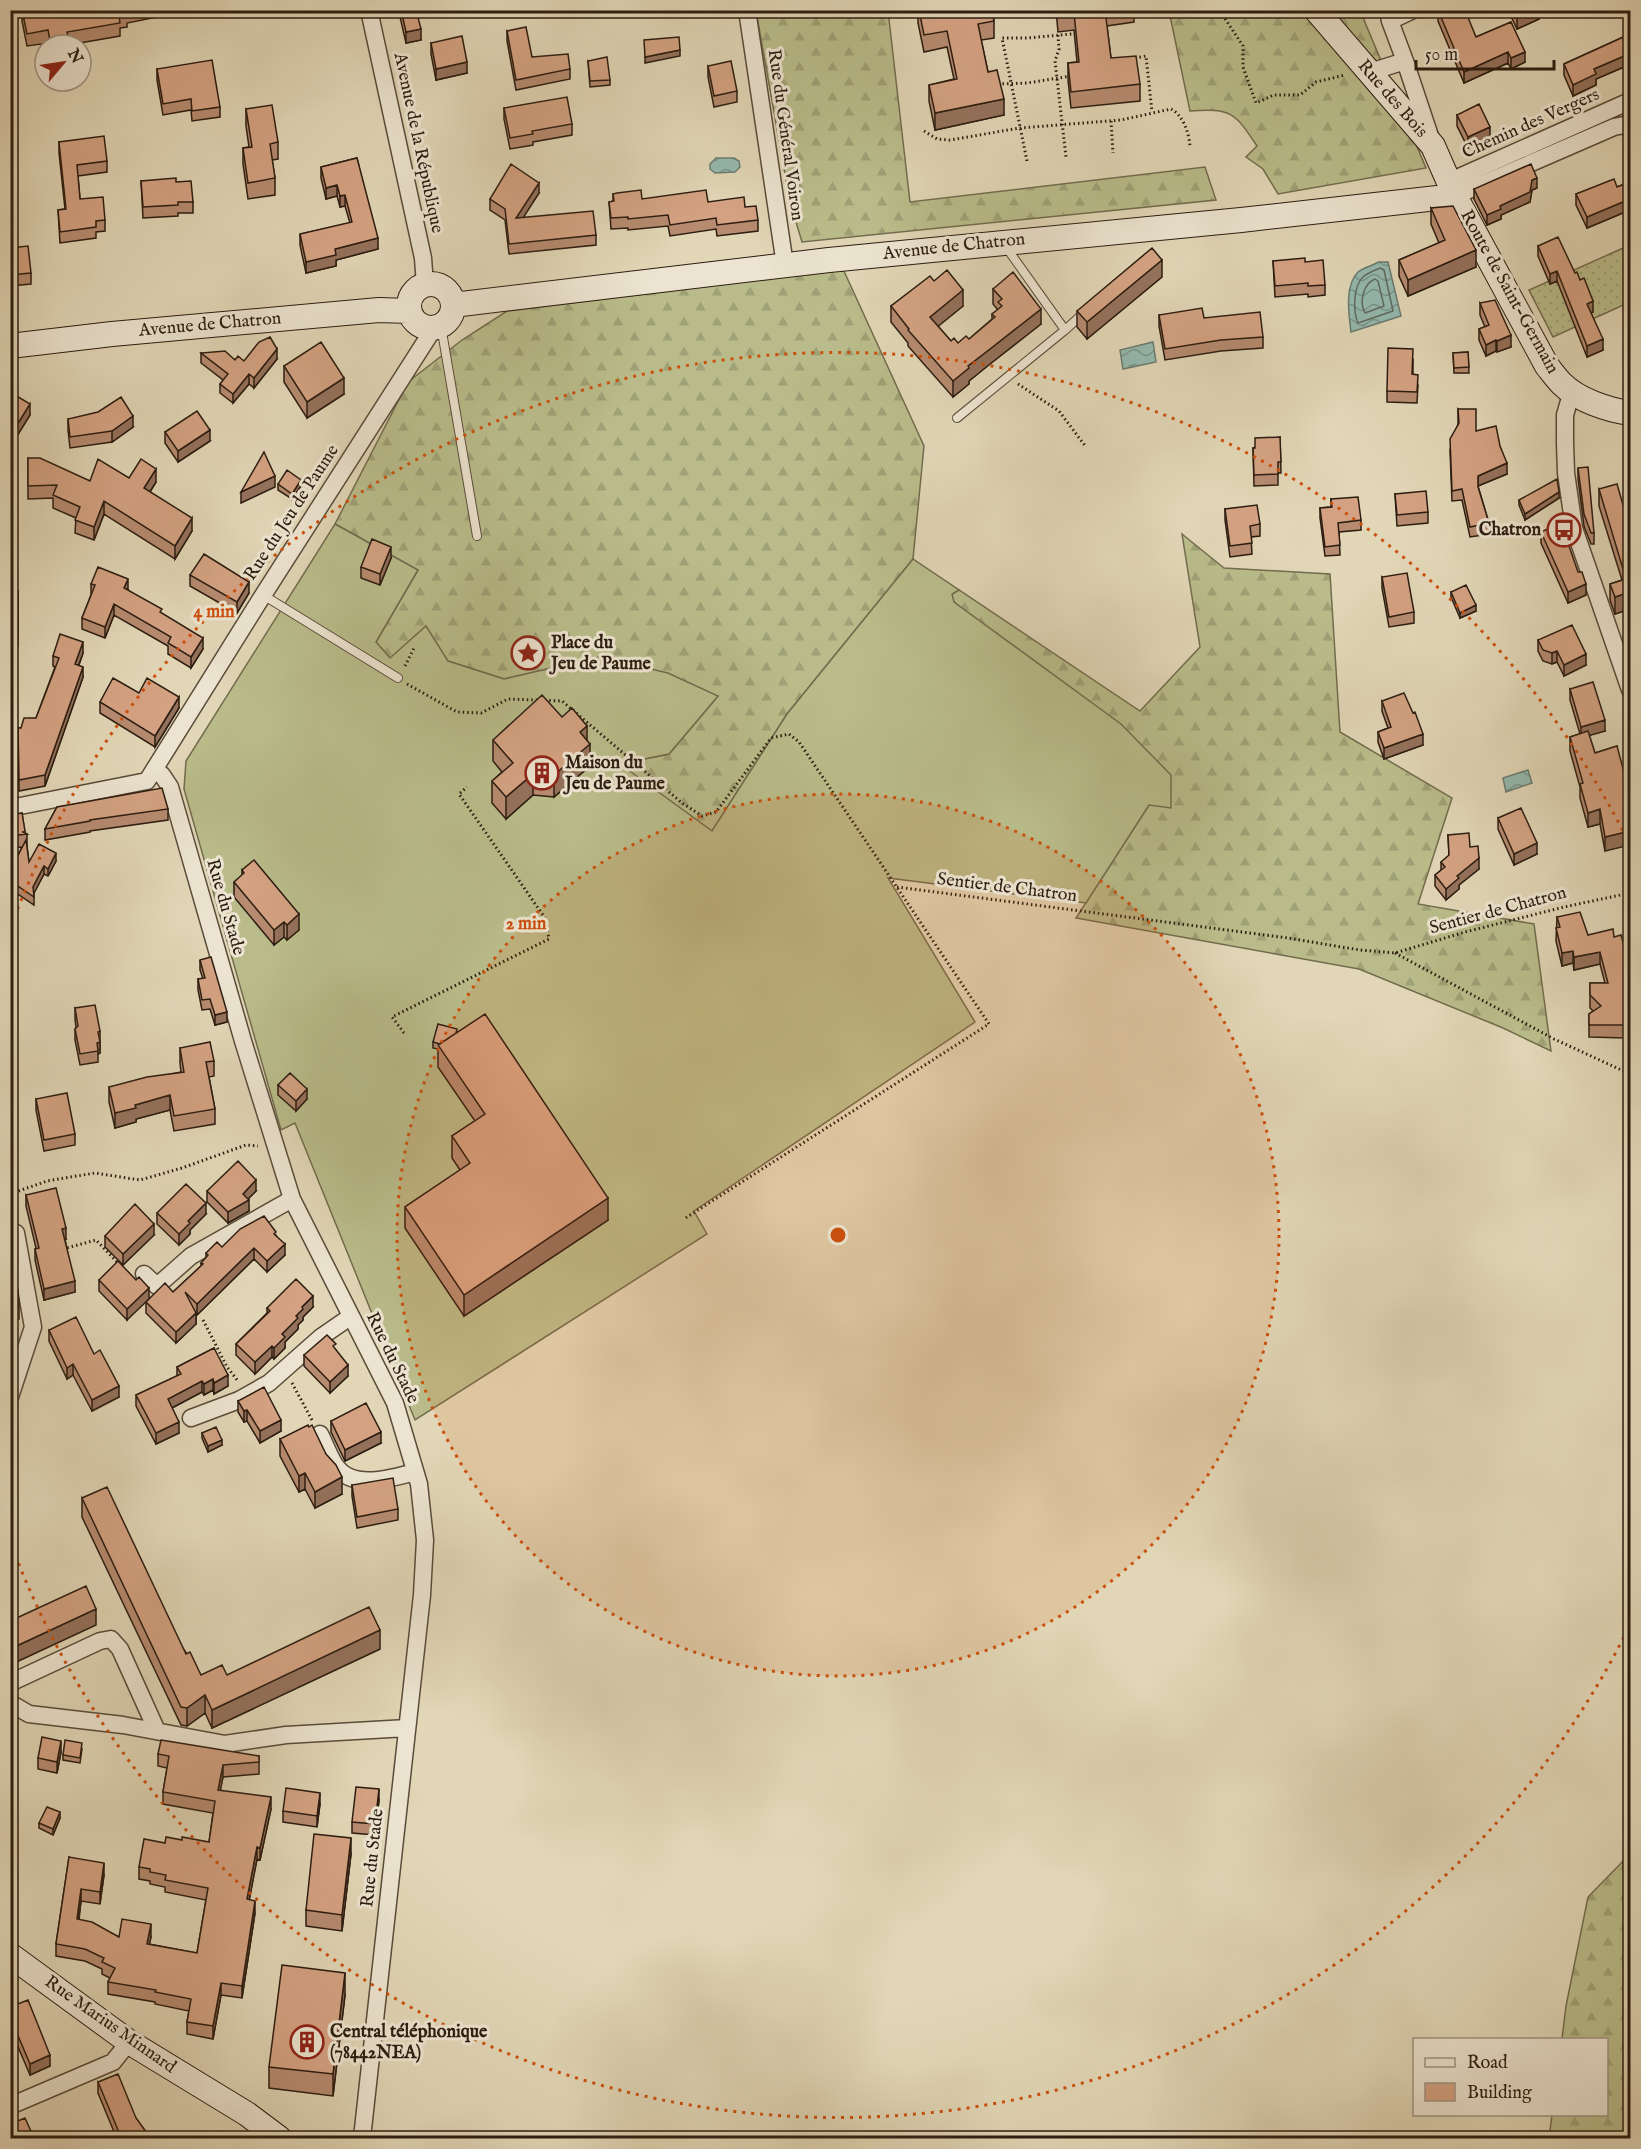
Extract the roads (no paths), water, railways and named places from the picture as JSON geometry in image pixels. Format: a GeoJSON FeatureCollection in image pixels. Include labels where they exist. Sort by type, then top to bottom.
{"type":"FeatureCollection","features":[{"type":"Feature","properties":{"kind":"street","name":"Avenue de la République"},"geometry":{"type":"LineString","coordinates":[[369,10],[421,248],[425,285]]}},
{"type":"Feature","properties":{"kind":"street","name":"Rue du Général Voiron"},"geometry":{"type":"LineString","coordinates":[[747,10],[785,265]]}},
{"type":"Feature","properties":{"kind":"street","name":"Rue des Bois"},"geometry":{"type":"LineString","coordinates":[[1316,10],[1433,146],[1451,189]]}},
{"type":"Feature","properties":{"kind":"street"},"geometry":{"type":"LineString","coordinates":[[1413,10],[1389,16],[1433,146]]}},
{"type":"Feature","properties":{"kind":"street"},"geometry":{"type":"LineString","coordinates":[[1370,72],[1405,61]]}},
{"type":"Feature","properties":{"kind":"street","name":"Chemin des Vergers"},"geometry":{"type":"LineString","coordinates":[[1451,189],[1630,101]]}},
{"type":"Feature","properties":{"kind":"street"},"geometry":{"type":"LineString","coordinates":[[1451,189],[1614,127],[1624,125],[1630,129]]}},
{"type":"Feature","properties":{"kind":"street","name":"Avenue de Chatron"},"geometry":{"type":"LineString","coordinates":[[453,305],[785,265],[1241,220],[1451,189]]}},
{"type":"Feature","properties":{"kind":"street","name":"Route de Saint-Germain"},"geometry":{"type":"LineString","coordinates":[[1451,189],[1547,366],[1572,392],[1596,403],[1630,413]]}},
{"type":"Feature","properties":{"kind":"street"},"geometry":{"type":"LineString","coordinates":[[432,284],[444,288],[452,299],[453,305],[450,317],[438,327],[421,326],[411,317],[409,310],[410,297],[419,287],[432,284]]}},
{"type":"Feature","properties":{"kind":"street","name":"Avenue de Chatron"},"geometry":{"type":"LineString","coordinates":[[10,346],[112,334],[380,310],[409,310]]}},
{"type":"Feature","properties":{"kind":"street","name":"Rue du Jeu de Paume"},"geometry":{"type":"LineString","coordinates":[[151,775],[263,595],[438,327]]}},
{"type":"Feature","properties":{"kind":"street"},"geometry":{"type":"LineString","coordinates":[[1572,392],[1565,415],[1565,443],[1566,473],[1574,528],[1630,690]]}},
{"type":"Feature","properties":{"kind":"street"},"geometry":{"type":"LineString","coordinates":[[10,808],[151,775]]}},
{"type":"Feature","properties":{"kind":"street","name":"Rue du Stade"},"geometry":{"type":"LineString","coordinates":[[151,775],[162,775],[170,787],[292,1199],[394,1403],[419,1484],[424,1540],[422,1594],[362,2139]]}},
{"type":"Feature","properties":{"kind":"street"},"geometry":{"type":"LineString","coordinates":[[144,1274],[157,1286],[191,1256],[292,1199]]}},
{"type":"Feature","properties":{"kind":"street"},"geometry":{"type":"LineString","coordinates":[[10,1397],[33,1327],[16,1233]]}},
{"type":"Feature","properties":{"kind":"street"},"geometry":{"type":"LineString","coordinates":[[191,1418],[239,1400],[269,1383],[321,1336],[350,1317]]}},
{"type":"Feature","properties":{"kind":"street"},"geometry":{"type":"LineString","coordinates":[[320,1434],[335,1466],[345,1475],[364,1481],[415,1472]]}},
{"type":"Feature","properties":{"kind":"street"},"geometry":{"type":"LineString","coordinates":[[10,1683],[100,1641],[111,1639],[120,1649],[157,1731]]}},
{"type":"Feature","properties":{"kind":"street"},"geometry":{"type":"LineString","coordinates":[[10,1703],[29,1714],[123,1725],[225,1744],[286,1735],[407,1728]]}},
{"type":"Feature","properties":{"kind":"street","name":"Rue Marius Minnard"},"geometry":{"type":"LineString","coordinates":[[10,1955],[129,2042],[247,2114],[279,2139]]}},
{"type":"Feature","properties":{"kind":"street"},"geometry":{"type":"LineString","coordinates":[[10,2106],[113,2062],[129,2042]]}},
{"type":"Feature","properties":{"kind":"street","name":"Rue Marius Minnard"},"geometry":{"type":"LineString","coordinates":[[212,2093],[265,2139]]}},
{"type":"Feature","properties":{"kind":"lane"},"geometry":{"type":"LineString","coordinates":[[1002,242],[1065,330]]}},
{"type":"Feature","properties":{"kind":"lane"},"geometry":{"type":"LineString","coordinates":[[957,418],[1091,307]]}},
{"type":"Feature","properties":{"kind":"lane"},"geometry":{"type":"LineString","coordinates":[[438,327],[477,536]]}},
{"type":"Feature","properties":{"kind":"lane"},"geometry":{"type":"LineString","coordinates":[[263,595],[398,678]]}},
{"type":"Feature","properties":{"kind":"water"},"geometry":{"type":"Polygon","coordinates":[[[716,158],[734,158],[739,161],[740,167],[735,172],[715,173],[710,169],[710,164],[716,158]]]}},
{"type":"Feature","properties":{"kind":"water"},"geometry":{"type":"Polygon","coordinates":[[[1379,262],[1388,262],[1401,316],[1351,332],[1348,301],[1351,285],[1358,272],[1379,262]]]}},
{"type":"Feature","properties":{"kind":"water"},"geometry":{"type":"Polygon","coordinates":[[[1153,342],[1156,362],[1123,369],[1120,350],[1153,342]]]}},
{"type":"Feature","properties":{"kind":"water"},"geometry":{"type":"Polygon","coordinates":[[[1528,770],[1532,783],[1506,792],[1503,778],[1528,770]]]}},
{"type":"Feature","properties":{"kind":"place","name":"Chatron"},"geometry":{"type":"Point","coordinates":[1564,530]}},
{"type":"Feature","properties":{"kind":"place","name":"Place du Jeu de Paume"},"geometry":{"type":"Point","coordinates":[528,653]}},
{"type":"Feature","properties":{"kind":"place","name":"Maison du Jeu de Paume"},"geometry":{"type":"Point","coordinates":[542,773]}},
{"type":"Feature","properties":{"kind":"place","name":"Central téléphonique (78442NEA)"},"geometry":{"type":"Point","coordinates":[307,2042]}}]}
